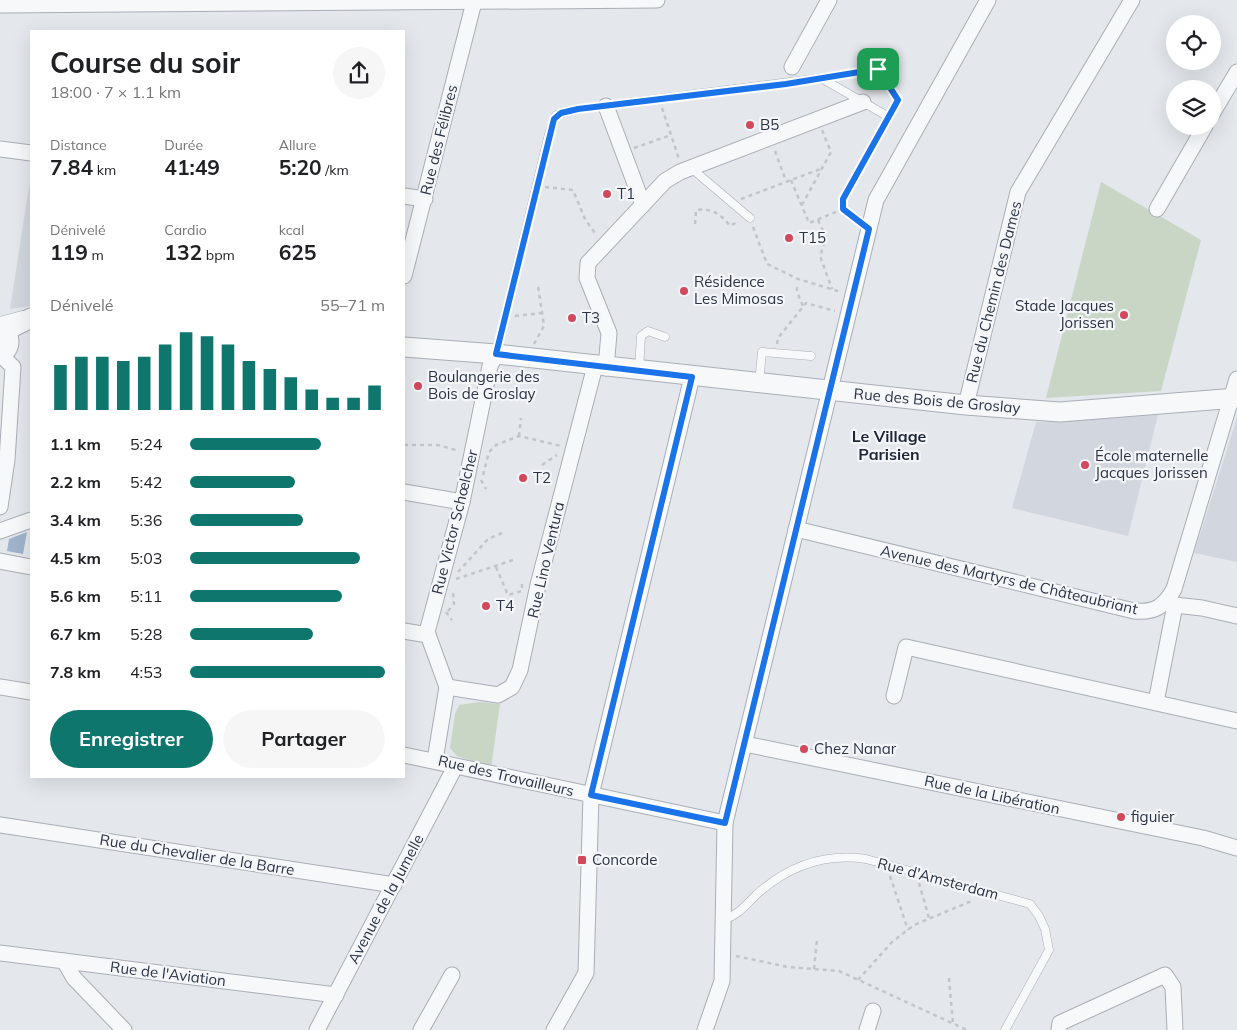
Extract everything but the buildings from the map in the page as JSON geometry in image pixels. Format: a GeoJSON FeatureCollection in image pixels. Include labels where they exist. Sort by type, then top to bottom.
{"type":"FeatureCollection","features":[{"type":"Feature","properties":{"kind":"street"},"geometry":{"type":"LineString","coordinates":[[0,5],[167,2],[657,0]]}},
{"type":"Feature","properties":{"kind":"street"},"geometry":{"type":"LineString","coordinates":[[792,67],[829,0]]}},
{"type":"Feature","properties":{"kind":"street"},"geometry":{"type":"LineString","coordinates":[[705,1030],[722,981],[725,823],[876,200],[920,124],[928,104],[988,0]]}},
{"type":"Feature","properties":{"kind":"street","name":"Rue du Chemin des Dames"},"geometry":{"type":"LineString","coordinates":[[966,405],[1018,192],[1132,0]]}},
{"type":"Feature","properties":{"kind":"street","name":"Rue des Félibres"},"geometry":{"type":"LineString","coordinates":[[405,272],[474,2]]}},
{"type":"Feature","properties":{"kind":"street"},"geometry":{"type":"LineString","coordinates":[[1221,99],[1237,72]]}},
{"type":"Feature","properties":{"kind":"street","name":"Rue Lino Ventura"},"geometry":{"type":"LineString","coordinates":[[447,687],[498,695],[512,687],[520,670],[538,585],[609,333],[587,278],[588,264],[665,181],[688,168],[863,102]]}},
{"type":"Feature","properties":{"kind":"street"},"geometry":{"type":"LineString","coordinates":[[606,106],[643,204]]}},
{"type":"Feature","properties":{"kind":"street"},"geometry":{"type":"LineString","coordinates":[[1157,209],[1201,135]]}},
{"type":"Feature","properties":{"kind":"street"},"geometry":{"type":"LineString","coordinates":[[0,149],[30,153]]}},
{"type":"Feature","properties":{"kind":"street"},"geometry":{"type":"LineString","coordinates":[[405,196],[425,198]]}},
{"type":"Feature","properties":{"kind":"street"},"geometry":{"type":"LineString","coordinates":[[0,507],[8,460],[13,367],[0,355],[9,344],[2,326],[30,317]]}},
{"type":"Feature","properties":{"kind":"street","name":"Rue des Bois de Groslay"},"geometry":{"type":"LineString","coordinates":[[405,347],[496,354],[692,377],[966,405],[1060,412],[1234,398]]}},
{"type":"Feature","properties":{"kind":"street","name":"Rue Victor Schœlcher"},"geometry":{"type":"LineString","coordinates":[[428,635],[429,623],[462,502],[490,366],[496,354]]}},
{"type":"Feature","properties":{"kind":"street"},"geometry":{"type":"LineString","coordinates":[[554,1030],[586,974],[591,795],[692,377]]}},
{"type":"Feature","properties":{"kind":"street"},"geometry":{"type":"LineString","coordinates":[[1156,702],[1169,603],[1234,398],[1237,379]]}},
{"type":"Feature","properties":{"kind":"street"},"geometry":{"type":"LineString","coordinates":[[405,492],[462,502]]}},
{"type":"Feature","properties":{"kind":"street"},"geometry":{"type":"LineString","coordinates":[[0,531],[30,520]]}},
{"type":"Feature","properties":{"kind":"street","name":"Avenue des Martyrs de Châteaubriant"},"geometry":{"type":"LineString","coordinates":[[796,529],[1134,611],[1149,612],[1169,603],[1237,616]]}},
{"type":"Feature","properties":{"kind":"street"},"geometry":{"type":"LineString","coordinates":[[0,561],[30,567]]}},
{"type":"Feature","properties":{"kind":"street"},"geometry":{"type":"LineString","coordinates":[[405,631],[428,635],[447,687],[435,760]]}},
{"type":"Feature","properties":{"kind":"street"},"geometry":{"type":"LineString","coordinates":[[894,696],[906,647],[1237,721]]}},
{"type":"Feature","properties":{"kind":"street"},"geometry":{"type":"LineString","coordinates":[[0,687],[30,692]]}},
{"type":"Feature","properties":{"kind":"street","name":"Rue de la Libération"},"geometry":{"type":"LineString","coordinates":[[745,744],[1203,838],[1237,848]]}},
{"type":"Feature","properties":{"kind":"street","name":"Rue des Travailleurs"},"geometry":{"type":"LineString","coordinates":[[405,755],[725,823]]}},
{"type":"Feature","properties":{"kind":"street","name":"Avenue de la Jumelle"},"geometry":{"type":"LineString","coordinates":[[316,1030],[455,767]]}},
{"type":"Feature","properties":{"kind":"street","name":"Rue du Chevalier de la Barre"},"geometry":{"type":"LineString","coordinates":[[0,826],[394,885]]}},
{"type":"Feature","properties":{"kind":"street","name":"Rue de l'Aviation"},"geometry":{"type":"LineString","coordinates":[[0,953],[336,995]]}},
{"type":"Feature","properties":{"kind":"street"},"geometry":{"type":"LineString","coordinates":[[64,961],[74,978],[124,1030]]}},
{"type":"Feature","properties":{"kind":"street"},"geometry":{"type":"LineString","coordinates":[[421,1030],[452,975]]}},
{"type":"Feature","properties":{"kind":"street"},"geometry":{"type":"LineString","coordinates":[[1059,1030],[1060,1023],[1165,975],[1173,987],[1175,1030]]}},
{"type":"Feature","properties":{"kind":"street"},"geometry":{"type":"LineString","coordinates":[[867,1030],[874,1011]]}},
{"type":"Feature","properties":{"kind":"lane"},"geometry":{"type":"LineString","coordinates":[[496,354],[549,134],[556,116],[567,111],[878,69],[898,100],[843,199],[843,209],[869,229]]}},
{"type":"Feature","properties":{"kind":"lane"},"geometry":{"type":"LineString","coordinates":[[821,78],[889,117]]}},
{"type":"Feature","properties":{"kind":"lane"},"geometry":{"type":"LineString","coordinates":[[688,168],[697,173],[730,203],[749,217]]}},
{"type":"Feature","properties":{"kind":"lane"},"geometry":{"type":"LineString","coordinates":[[639,371],[641,336],[648,331],[665,337]]}},
{"type":"Feature","properties":{"kind":"lane"},"geometry":{"type":"LineString","coordinates":[[759,383],[762,352],[811,356]]}},
{"type":"Feature","properties":{"kind":"lane","name":"Rue d'Amsterdam"},"geometry":{"type":"LineString","coordinates":[[723,920],[736,916],[775,880],[799,866],[823,858],[846,856],[887,865],[1030,904],[1039,916],[1048,941],[1049,950],[1005,1030]]}},
{"type":"Feature","properties":{"kind":"path"},"geometry":{"type":"LineString","coordinates":[[661,99],[671,135],[688,168]]}},
{"type":"Feature","properties":{"kind":"path"},"geometry":{"type":"LineString","coordinates":[[802,205],[831,152],[818,120]]}},
{"type":"Feature","properties":{"kind":"path"},"geometry":{"type":"LineString","coordinates":[[624,152],[671,135]]}},
{"type":"Feature","properties":{"kind":"path"},"geometry":{"type":"LineString","coordinates":[[770,138],[786,182]]}},
{"type":"Feature","properties":{"kind":"path"},"geometry":{"type":"LineString","coordinates":[[730,203],[823,168]]}},
{"type":"Feature","properties":{"kind":"path"},"geometry":{"type":"LineString","coordinates":[[792,180],[809,223],[843,209]]}},
{"type":"Feature","properties":{"kind":"path"},"geometry":{"type":"LineString","coordinates":[[536,186],[573,190],[585,219],[604,245]]}},
{"type":"Feature","properties":{"kind":"path"},"geometry":{"type":"LineString","coordinates":[[695,224],[696,210],[716,212],[730,226],[749,217],[767,264],[798,279],[832,290],[853,294]]}},
{"type":"Feature","properties":{"kind":"path"},"geometry":{"type":"LineString","coordinates":[[818,220],[826,237],[820,256],[832,290]]}},
{"type":"Feature","properties":{"kind":"path"},"geometry":{"type":"LineString","coordinates":[[530,358],[533,346],[544,326],[540,313],[538,286]]}},
{"type":"Feature","properties":{"kind":"path"},"geometry":{"type":"LineString","coordinates":[[797,287],[797,292],[803,306]]}},
{"type":"Feature","properties":{"kind":"path"},"geometry":{"type":"LineString","coordinates":[[777,353],[778,338],[806,303],[833,310]]}},
{"type":"Feature","properties":{"kind":"path"},"geometry":{"type":"LineString","coordinates":[[505,315],[514,316],[540,313]]}},
{"type":"Feature","properties":{"kind":"path"},"geometry":{"type":"LineString","coordinates":[[519,436],[521,418]]}},
{"type":"Feature","properties":{"kind":"path"},"geometry":{"type":"LineString","coordinates":[[481,481],[489,452],[496,445],[519,436],[561,445],[557,457],[542,465]]}},
{"type":"Feature","properties":{"kind":"path"},"geometry":{"type":"LineString","coordinates":[[405,446],[438,446],[472,454]]}},
{"type":"Feature","properties":{"kind":"path"},"geometry":{"type":"LineString","coordinates":[[455,584],[458,572],[469,562],[482,544],[502,533]]}},
{"type":"Feature","properties":{"kind":"path"},"geometry":{"type":"LineString","coordinates":[[457,578],[513,560]]}},
{"type":"Feature","properties":{"kind":"path"},"geometry":{"type":"LineString","coordinates":[[496,566],[508,595],[522,591],[522,581]]}},
{"type":"Feature","properties":{"kind":"path"},"geometry":{"type":"LineString","coordinates":[[447,612],[454,604],[453,590]]}},
{"type":"Feature","properties":{"kind":"path"},"geometry":{"type":"LineString","coordinates":[[887,865],[908,930]]}},
{"type":"Feature","properties":{"kind":"path"},"geometry":{"type":"LineString","coordinates":[[916,873],[929,918]]}},
{"type":"Feature","properties":{"kind":"path"},"geometry":{"type":"LineString","coordinates":[[858,980],[892,942],[908,930],[929,918],[989,892]]}},
{"type":"Feature","properties":{"kind":"path"},"geometry":{"type":"LineString","coordinates":[[814,969],[817,940]]}},
{"type":"Feature","properties":{"kind":"path"},"geometry":{"type":"LineString","coordinates":[[722,953],[788,967],[839,971],[966,1030]]}},
{"type":"Feature","properties":{"kind":"path"},"geometry":{"type":"LineString","coordinates":[[949,978],[953,1024]]}},
{"type":"Feature","properties":{"kind":"shaded area"},"geometry":{"type":"Polygon","coordinates":[[[30,180],[30,306],[10,309],[30,180]]]}},
{"type":"Feature","properties":{"kind":"shaded area","name":"École maternelle Jacques Jorissen"},"geometry":{"type":"Polygon","coordinates":[[[1158,415],[1128,536],[1012,508],[1036,422],[1158,415]]]}},
{"type":"Feature","properties":{"kind":"shaded area"},"geometry":{"type":"Polygon","coordinates":[[[1237,418],[1237,562],[1194,553],[1237,418]]]}},
{"type":"Feature","properties":{"kind":"green space","name":"Stade Jacques Jorissen"},"geometry":{"type":"Polygon","coordinates":[[[1101,182],[1201,240],[1161,391],[1046,398],[1101,182]]]}},
{"type":"Feature","properties":{"kind":"green space"},"geometry":{"type":"Polygon","coordinates":[[[479,702],[500,704],[491,768],[457,756],[450,748],[455,714],[459,705],[479,702]]]}},
{"type":"Feature","properties":{"kind":"water"},"geometry":{"type":"Polygon","coordinates":[[[27,532],[23,554],[7,551],[9,539],[27,532]]]}},
{"type":"Feature","properties":{"kind":"place","name":"B5"},"geometry":{"type":"Point","coordinates":[750,125]}},
{"type":"Feature","properties":{"kind":"place","name":"T1"},"geometry":{"type":"Point","coordinates":[607,194]}},
{"type":"Feature","properties":{"kind":"place","name":"T15"},"geometry":{"type":"Point","coordinates":[789,238]}},
{"type":"Feature","properties":{"kind":"place","name":"Résidence Les Mimosas"},"geometry":{"type":"Point","coordinates":[684,291]}},
{"type":"Feature","properties":{"kind":"place","name":"Stade Jacques Jorissen"},"geometry":{"type":"Point","coordinates":[1124,315]}},
{"type":"Feature","properties":{"kind":"place","name":"T3"},"geometry":{"type":"Point","coordinates":[572,318]}},
{"type":"Feature","properties":{"kind":"place","name":"Boulangerie des Bois de Groslay"},"geometry":{"type":"Point","coordinates":[418,386]}},
{"type":"Feature","properties":{"kind":"place","name":"École maternelle Jacques Jorissen"},"geometry":{"type":"Point","coordinates":[1085,465]}},
{"type":"Feature","properties":{"kind":"place","name":"T2"},"geometry":{"type":"Point","coordinates":[523,478]}},
{"type":"Feature","properties":{"kind":"place","name":"T4"},"geometry":{"type":"Point","coordinates":[486,606]}},
{"type":"Feature","properties":{"kind":"place","name":"Chez Nanar"},"geometry":{"type":"Point","coordinates":[804,749]}},
{"type":"Feature","properties":{"kind":"place","name":"figuier"},"geometry":{"type":"Point","coordinates":[1121,817]}},
{"type":"Feature","properties":{"kind":"place","name":"Concorde"},"geometry":{"type":"Point","coordinates":[582,860]}},
{"type":"Feature","properties":{"kind":"district","name":"Le Village Parisien"},"geometry":{"type":"Point","coordinates":[889,445]}},
{"type":"Feature","properties":{"kind":"route"},"geometry":{"type":"LineString","coordinates":[[878,69],[898,100],[843,199],[843,209],[858,223],[869,229],[725,823],[591,795],[692,377],[496,354],[554,119],[561,113],[578,109],[786,84],[878,69]]}}]}
